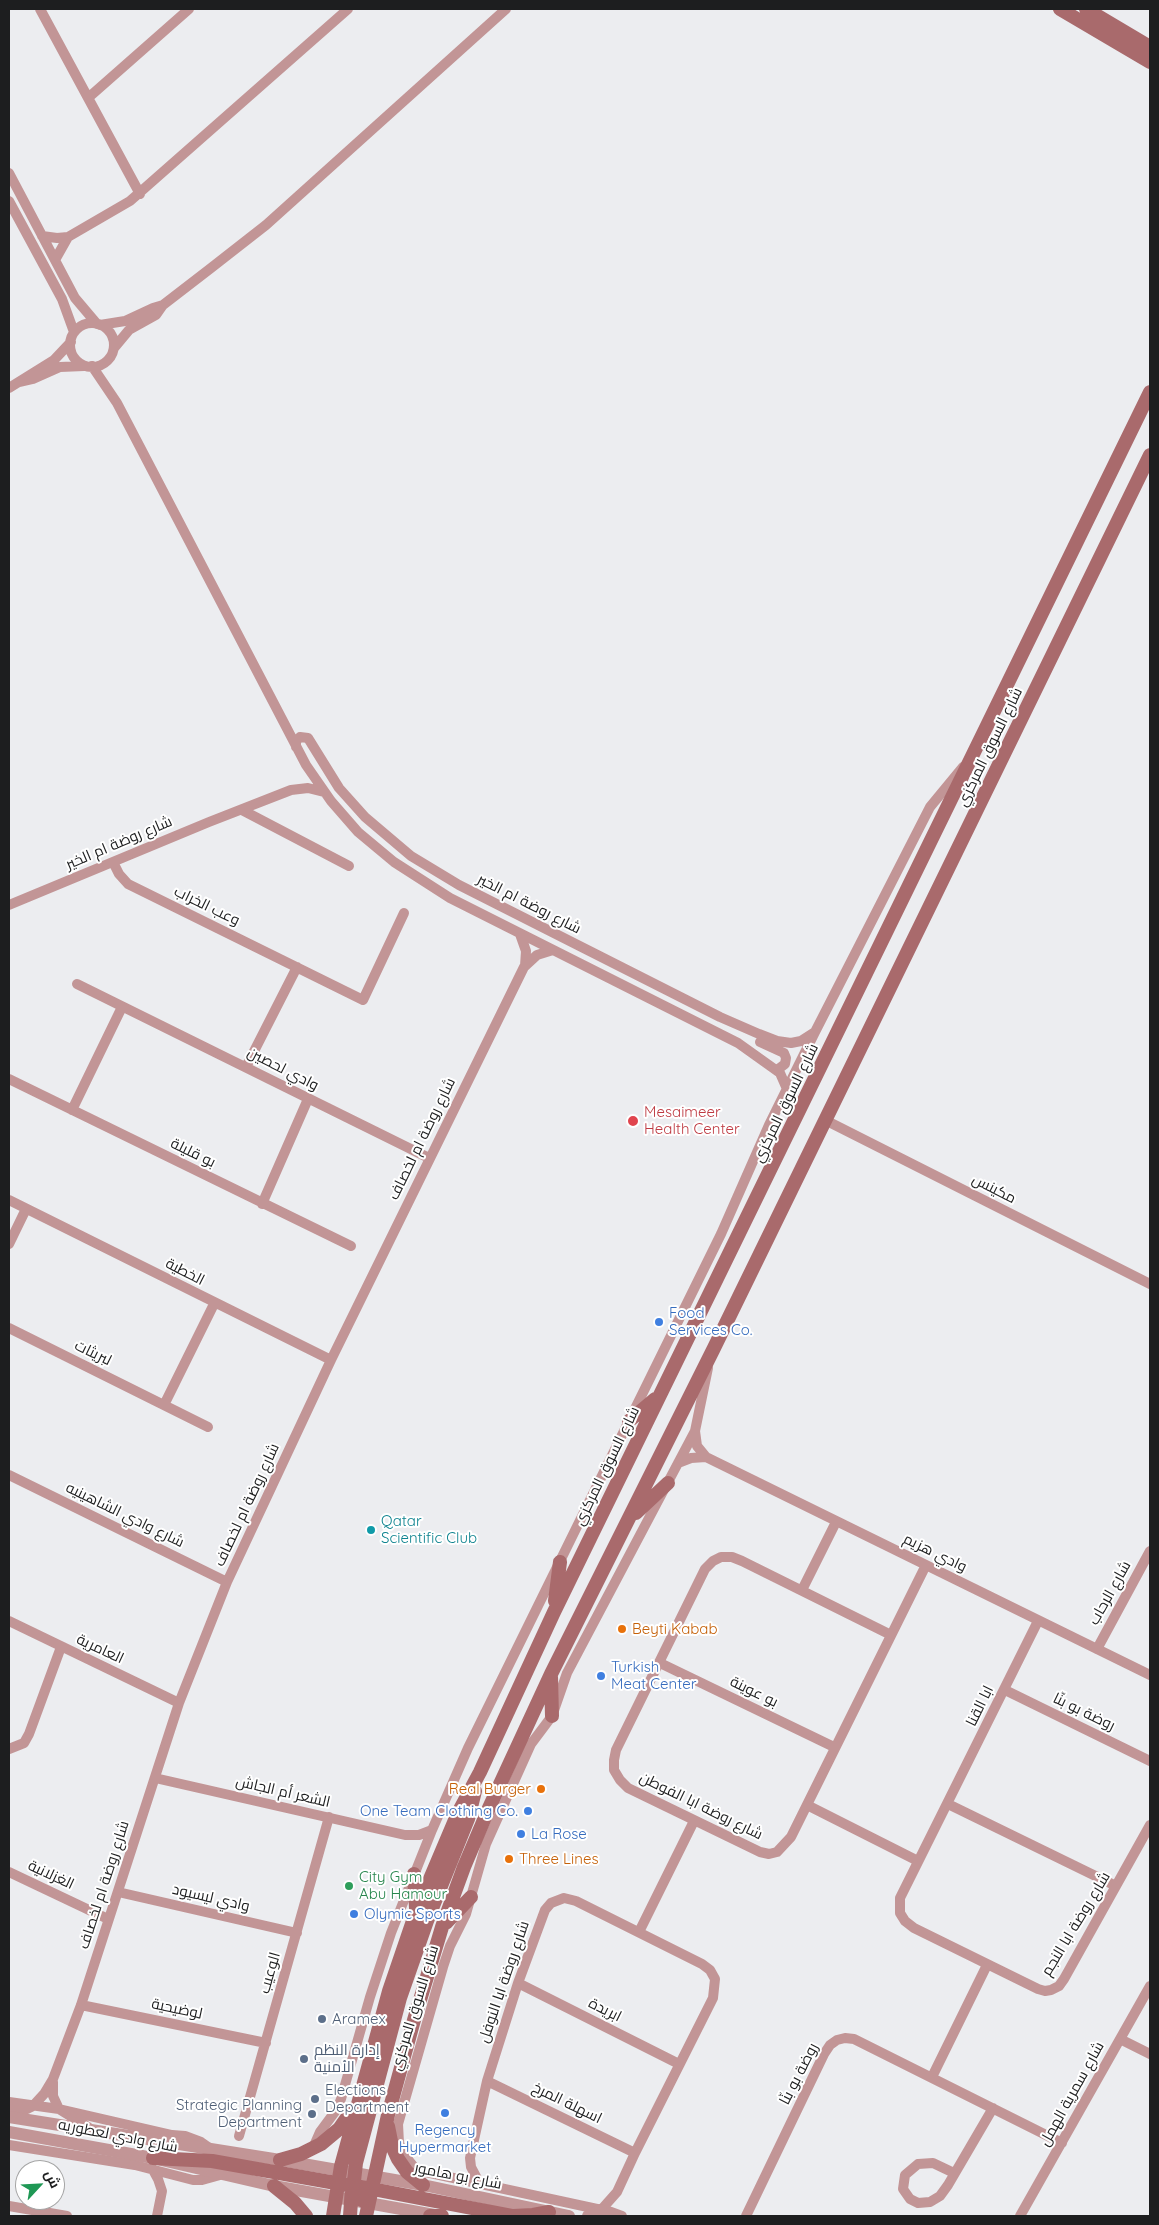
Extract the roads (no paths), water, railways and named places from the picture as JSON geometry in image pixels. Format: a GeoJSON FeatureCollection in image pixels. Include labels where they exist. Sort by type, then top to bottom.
{"type":"FeatureCollection","features":[{"type":"Feature","properties":{"kind":"main road"},"geometry":{"type":"LineString","coordinates":[[1060,9],[1150,62]]}},
{"type":"Feature","properties":{"kind":"main road"},"geometry":{"type":"LineString","coordinates":[[1086,9],[1150,47]]}},
{"type":"Feature","properties":{"kind":"main road","name":"شارع السوق المركزي"},"geometry":{"type":"LineString","coordinates":[[333,2216],[348,2186],[358,2100],[389,1991],[416,1912],[458,1813],[480,1772],[554,1612],[1150,392]]}},
{"type":"Feature","properties":{"kind":"main road","name":"شارع السوق المركزي"},"geometry":{"type":"LineString","coordinates":[[367,2210],[388,2116],[442,1927],[467,1859],[551,1674],[713,1350],[1150,454]]}},
{"type":"Feature","properties":{"kind":"main road"},"geometry":{"type":"LineString","coordinates":[[629,1421],[660,1396]]}},
{"type":"Feature","properties":{"kind":"main road"},"geometry":{"type":"LineString","coordinates":[[630,1519],[668,1483]]}},
{"type":"Feature","properties":{"kind":"main road"},"geometry":{"type":"LineString","coordinates":[[554,1612],[560,1562]]}},
{"type":"Feature","properties":{"kind":"main road"},"geometry":{"type":"LineString","coordinates":[[551,1674],[552,1716]]}},
{"type":"Feature","properties":{"kind":"main road"},"geometry":{"type":"LineString","coordinates":[[350,2216],[348,2186],[400,1998],[427,1921],[468,1819],[480,1772]]}},
{"type":"Feature","properties":{"kind":"main road"},"geometry":{"type":"LineString","coordinates":[[414,1874],[416,1912]]}},
{"type":"Feature","properties":{"kind":"main road"},"geometry":{"type":"LineString","coordinates":[[442,1927],[470,1897]]}},
{"type":"Feature","properties":{"kind":"main road"},"geometry":{"type":"LineString","coordinates":[[280,2160],[302,2154],[338,2129],[358,2100]]}},
{"type":"Feature","properties":{"kind":"main road"},"geometry":{"type":"LineString","coordinates":[[388,2116],[389,2136],[396,2155],[407,2172],[423,2185]]}},
{"type":"Feature","properties":{"kind":"main road"},"geometry":{"type":"LineString","coordinates":[[152,2163],[212,2161],[348,2186],[372,2182],[513,2216],[549,2212]]}},
{"type":"Feature","properties":{"kind":"main road"},"geometry":{"type":"LineString","coordinates":[[274,2186],[296,2203],[306,2216]]}},
{"type":"Feature","properties":{"kind":"main road"},"geometry":{"type":"LineString","coordinates":[[348,2186],[367,2210]]}},
{"type":"Feature","properties":{"kind":"main road"},"geometry":{"type":"LineString","coordinates":[[430,2216],[442,2216]]}},
{"type":"Feature","properties":{"kind":"street"},"geometry":{"type":"LineString","coordinates":[[40,9],[140,194]]}},
{"type":"Feature","properties":{"kind":"street"},"geometry":{"type":"LineString","coordinates":[[88,98],[189,9]]}},
{"type":"Feature","properties":{"kind":"street"},"geometry":{"type":"LineString","coordinates":[[42,236],[68,237],[111,214],[140,194],[348,9]]}},
{"type":"Feature","properties":{"kind":"street"},"geometry":{"type":"LineString","coordinates":[[18,382],[33,379],[60,367],[89,366],[106,361],[129,330],[156,315],[163,305],[266,225],[506,9]]}},
{"type":"Feature","properties":{"kind":"street"},"geometry":{"type":"LineString","coordinates":[[9,173],[75,298],[111,334],[114,348]]}},
{"type":"Feature","properties":{"kind":"street"},"geometry":{"type":"LineString","coordinates":[[9,201],[64,304],[72,337],[74,357],[89,366],[117,403],[296,747]]}},
{"type":"Feature","properties":{"kind":"street"},"geometry":{"type":"LineString","coordinates":[[55,260],[68,237]]}},
{"type":"Feature","properties":{"kind":"street"},"geometry":{"type":"LineString","coordinates":[[9,388],[25,376],[54,360],[82,325],[125,321],[163,305]]}},
{"type":"Feature","properties":{"kind":"street","name":"شارع روضة ام الخير"},"geometry":{"type":"LineString","coordinates":[[787,1089],[783,1077],[776,1070],[725,1036],[520,934],[433,888],[394,862],[358,832],[324,792],[296,747],[296,741],[300,737],[308,738],[339,788],[385,835],[427,866],[459,886],[736,1025],[768,1038],[786,1042],[802,1041],[815,1032]]}},
{"type":"Feature","properties":{"kind":"street","name":"شارع السوق المركزي"},"geometry":{"type":"LineString","coordinates":[[313,2148],[320,2132],[341,2099],[370,1997],[414,1874],[468,1748],[721,1234],[769,1125],[815,1032],[930,807],[974,755]]}},
{"type":"Feature","properties":{"kind":"street"},"geometry":{"type":"LineString","coordinates":[[291,790],[304,779],[306,765]]}},
{"type":"Feature","properties":{"kind":"street","name":"شارع روضة ام الخير"},"geometry":{"type":"LineString","coordinates":[[9,905],[291,790],[308,788],[324,792]]}},
{"type":"Feature","properties":{"kind":"street"},"geometry":{"type":"LineString","coordinates":[[242,810],[349,866]]}},
{"type":"Feature","properties":{"kind":"street","name":"وعب الخراب"},"geometry":{"type":"LineString","coordinates":[[113,862],[119,874],[128,884],[363,1000],[404,914]]}},
{"type":"Feature","properties":{"kind":"street","name":"شارع روضة ام لخصاف"},"geometry":{"type":"LineString","coordinates":[[520,934],[526,950],[524,967]]}},
{"type":"Feature","properties":{"kind":"street","name":"شارع روضة ام لخصاف"},"geometry":{"type":"LineString","coordinates":[[33,2106],[44,2094],[53,2079],[82,2005],[108,1919],[179,1703],[228,1582],[331,1360],[524,967],[537,954],[553,950]]}},
{"type":"Feature","properties":{"kind":"street"},"geometry":{"type":"LineString","coordinates":[[246,1067],[297,967]]}},
{"type":"Feature","properties":{"kind":"street","name":"وادي لحصين"},"geometry":{"type":"LineString","coordinates":[[77,984],[429,1158]]}},
{"type":"Feature","properties":{"kind":"street"},"geometry":{"type":"LineString","coordinates":[[72,1110],[122,1007]]}},
{"type":"Feature","properties":{"kind":"street"},"geometry":{"type":"LineString","coordinates":[[736,1025],[752,1038],[784,1053],[786,1058],[785,1064],[776,1070]]}},
{"type":"Feature","properties":{"kind":"street","name":"بو قليلة"},"geometry":{"type":"LineString","coordinates":[[9,1079],[351,1246]]}},
{"type":"Feature","properties":{"kind":"street"},"geometry":{"type":"LineString","coordinates":[[262,1204],[308,1099]]}},
{"type":"Feature","properties":{"kind":"street","name":"مكينس"},"geometry":{"type":"LineString","coordinates":[[825,1120],[1150,1284]]}},
{"type":"Feature","properties":{"kind":"street","name":"الخطية"},"geometry":{"type":"LineString","coordinates":[[9,1200],[214,1304],[331,1360]]}},
{"type":"Feature","properties":{"kind":"street"},"geometry":{"type":"LineString","coordinates":[[9,1244],[26,1209]]}},
{"type":"Feature","properties":{"kind":"street"},"geometry":{"type":"LineString","coordinates":[[164,1405],[214,1304]]}},
{"type":"Feature","properties":{"kind":"street","name":"لبريثات"},"geometry":{"type":"LineString","coordinates":[[9,1328],[208,1428]]}},
{"type":"Feature","properties":{"kind":"street","name":"شارع السوق المركزي"},"geometry":{"type":"LineString","coordinates":[[408,2161],[399,2143],[398,2124],[400,2113],[443,1967],[450,1946],[462,1924],[481,1857],[531,1744],[552,1716],[567,1673],[695,1431],[713,1350]]}},
{"type":"Feature","properties":{"kind":"street"},"geometry":{"type":"LineString","coordinates":[[695,1431],[697,1446],[706,1457]]}},
{"type":"Feature","properties":{"kind":"street"},"geometry":{"type":"LineString","coordinates":[[678,1464],[692,1458],[706,1457]]}},
{"type":"Feature","properties":{"kind":"street","name":"وادي هزيم"},"geometry":{"type":"LineString","coordinates":[[706,1457],[1150,1675]]}},
{"type":"Feature","properties":{"kind":"street","name":"شارع وادي الشاهينيه"},"geometry":{"type":"LineString","coordinates":[[9,1475],[228,1582]]}},
{"type":"Feature","properties":{"kind":"street"},"geometry":{"type":"LineString","coordinates":[[802,1590],[836,1522]]}},
{"type":"Feature","properties":{"kind":"street","name":"شارع الرحاب"},"geometry":{"type":"LineString","coordinates":[[1097,1649],[1147,1565],[1150,1551]]}},
{"type":"Feature","properties":{"kind":"street","name":"شارع روضة ابا الفوطن"},"geometry":{"type":"LineString","coordinates":[[890,1635],[732,1557],[721,1557],[713,1561],[705,1569],[616,1750],[614,1770],[628,1788],[760,1852],[769,1854],[777,1852],[791,1837],[926,1565]]}},
{"type":"Feature","properties":{"kind":"street","name":"العامرية"},"geometry":{"type":"LineString","coordinates":[[9,1621],[179,1703]]}},
{"type":"Feature","properties":{"kind":"street","name":"ابا القنا"},"geometry":{"type":"LineString","coordinates":[[900,1914],[900,1898],[1038,1621]]}},
{"type":"Feature","properties":{"kind":"street"},"geometry":{"type":"LineString","coordinates":[[9,1749],[24,1743],[29,1734],[61,1647]]}},
{"type":"Feature","properties":{"kind":"street","name":"بو عوينة"},"geometry":{"type":"LineString","coordinates":[[660,1663],[834,1747]]}},
{"type":"Feature","properties":{"kind":"street","name":"روضة بو بنّا"},"geometry":{"type":"LineString","coordinates":[[1004,1690],[1150,1761]]}},
{"type":"Feature","properties":{"kind":"street","name":"الشعر أم الجاش"},"geometry":{"type":"LineString","coordinates":[[155,1778],[405,1835],[419,1834],[432,1830]]}},
{"type":"Feature","properties":{"kind":"street"},"geometry":{"type":"LineString","coordinates":[[948,1804],[1116,1886]]}},
{"type":"Feature","properties":{"kind":"street"},"geometry":{"type":"LineString","coordinates":[[807,1805],[918,1861]]}},
{"type":"Feature","properties":{"kind":"street","name":"الوعيب"},"geometry":{"type":"LineString","coordinates":[[239,2136],[330,1817]]}},
{"type":"Feature","properties":{"kind":"street"},"geometry":{"type":"LineString","coordinates":[[639,1932],[694,1820]]}},
{"type":"Feature","properties":{"kind":"street","name":"شارع روضة ابا النجم"},"geometry":{"type":"LineString","coordinates":[[900,1914],[905,1922],[914,1928],[1045,1992],[1059,1986],[1150,1825]]}},
{"type":"Feature","properties":{"kind":"street"},"geometry":{"type":"LineString","coordinates":[[405,1835],[416,1843],[422,1854]]}},
{"type":"Feature","properties":{"kind":"street","name":"الغزلانية"},"geometry":{"type":"LineString","coordinates":[[9,1872],[108,1919]]}},
{"type":"Feature","properties":{"kind":"street","name":"وادي ليسيود"},"geometry":{"type":"LineString","coordinates":[[118,1892],[297,1933]]}},
{"type":"Feature","properties":{"kind":"street","name":"شارع روضة ابا النوفل"},"geometry":{"type":"LineString","coordinates":[[480,2184],[471,2167],[470,2150],[487,2081],[518,1983],[545,1910],[560,1898],[576,1901],[702,1964],[710,1970],[715,1979],[712,1998],[635,2153],[618,2192],[600,2210]]}},
{"type":"Feature","properties":{"kind":"street"},"geometry":{"type":"LineString","coordinates":[[932,2077],[987,1964]]}},
{"type":"Feature","properties":{"kind":"street","name":"ابريدة"},"geometry":{"type":"LineString","coordinates":[[518,1983],[679,2064]]}},
{"type":"Feature","properties":{"kind":"street","name":"شارع سمرية الهمل"},"geometry":{"type":"LineString","coordinates":[[1020,2216],[1150,1986]]}},
{"type":"Feature","properties":{"kind":"street","name":"لوضيحية"},"geometry":{"type":"LineString","coordinates":[[82,2005],[266,2043]]}},
{"type":"Feature","properties":{"kind":"street","name":"روضة بو بنّا"},"geometry":{"type":"LineString","coordinates":[[746,2216],[824,2054],[830,2045],[845,2038],[854,2039],[1062,2143]]}},
{"type":"Feature","properties":{"kind":"street"},"geometry":{"type":"LineString","coordinates":[[1120,2039],[1150,2054]]}},
{"type":"Feature","properties":{"kind":"street","name":"شارع روضة ام لخصاف"},"geometry":{"type":"LineString","coordinates":[[53,2079],[53,2096],[59,2109]]}},
{"type":"Feature","properties":{"kind":"street","name":"اسهلة المرخ"},"geometry":{"type":"LineString","coordinates":[[487,2081],[635,2153]]}},
{"type":"Feature","properties":{"kind":"street","name":"شارع وادي لعطوريه"},"geometry":{"type":"LineString","coordinates":[[9,2102],[59,2109],[172,2135],[193,2138],[212,2149]]}},
{"type":"Feature","properties":{"kind":"street"},"geometry":{"type":"LineString","coordinates":[[9,2112],[33,2106]]}},
{"type":"Feature","properties":{"kind":"street"},"geometry":{"type":"LineString","coordinates":[[954,2173],[933,2163],[918,2164],[905,2175],[903,2189],[913,2201],[923,2203],[930,2202],[943,2192],[993,2108]]}},
{"type":"Feature","properties":{"kind":"street"},"geometry":{"type":"LineString","coordinates":[[59,2109],[98,2133]]}},
{"type":"Feature","properties":{"kind":"street","name":"شارع وادي لعطوريه"},"geometry":{"type":"LineString","coordinates":[[9,2118],[280,2160],[348,2186]]}},
{"type":"Feature","properties":{"kind":"street","name":"شارع وادي لعطوريه"},"geometry":{"type":"LineString","coordinates":[[9,2132],[152,2163],[274,2186],[348,2186]]}},
{"type":"Feature","properties":{"kind":"street","name":"شارع وادي لعطوريه"},"geometry":{"type":"LineString","coordinates":[[9,2145],[152,2163],[180,2176],[202,2180],[220,2175]]}},
{"type":"Feature","properties":{"kind":"street","name":"شارع بو هامور"},"geometry":{"type":"LineString","coordinates":[[408,2161],[421,2171],[623,2216]]}},
{"type":"Feature","properties":{"kind":"street"},"geometry":{"type":"LineString","coordinates":[[152,2163],[162,2191],[157,2216]]}},
{"type":"Feature","properties":{"kind":"street","name":"شارع روضة ابا النوفل"},"geometry":{"type":"LineString","coordinates":[[463,2180],[471,2167]]}},
{"type":"Feature","properties":{"kind":"street"},"geometry":{"type":"LineString","coordinates":[[162,2191],[180,2176]]}},
{"type":"Feature","properties":{"kind":"street","name":"شارع بو هامور"},"geometry":{"type":"LineString","coordinates":[[372,2182],[423,2185],[569,2216]]}},
{"type":"Feature","properties":{"kind":"street"},"geometry":{"type":"LineString","coordinates":[[618,2192],[619,2206],[623,2216]]}},
{"type":"Feature","properties":{"kind":"street"},"geometry":{"type":"LineString","coordinates":[[9,2206],[39,2214],[68,2216]]}},
{"type":"Feature","properties":{"kind":"street"},"geometry":{"type":"LineString","coordinates":[[367,2210],[442,2216]]}},
{"type":"Feature","properties":{"kind":"street"},"geometry":{"type":"LineString","coordinates":[[588,2216],[600,2210]]}},
{"type":"Feature","properties":{"kind":"place","name":"Mesaimeer Health Center"},"geometry":{"type":"Point","coordinates":[633,1121]}},
{"type":"Feature","properties":{"kind":"place","name":"Food Services Co."},"geometry":{"type":"Point","coordinates":[659,1322]}},
{"type":"Feature","properties":{"kind":"place","name":"Qatar Scientific Club"},"geometry":{"type":"Point","coordinates":[371,1530]}},
{"type":"Feature","properties":{"kind":"place","name":"Beyti Kabab"},"geometry":{"type":"Point","coordinates":[622,1629]}},
{"type":"Feature","properties":{"kind":"place","name":"Turkish Meat Center"},"geometry":{"type":"Point","coordinates":[601,1676]}},
{"type":"Feature","properties":{"kind":"place","name":"Real Burger"},"geometry":{"type":"Point","coordinates":[541,1789]}},
{"type":"Feature","properties":{"kind":"place","name":"One Team Clothing Co."},"geometry":{"type":"Point","coordinates":[528,1811]}},
{"type":"Feature","properties":{"kind":"place","name":"La Rose"},"geometry":{"type":"Point","coordinates":[521,1834]}},
{"type":"Feature","properties":{"kind":"place","name":"Three Lines"},"geometry":{"type":"Point","coordinates":[509,1859]}},
{"type":"Feature","properties":{"kind":"place","name":"City Gym Abu Hamour"},"geometry":{"type":"Point","coordinates":[349,1886]}},
{"type":"Feature","properties":{"kind":"place","name":"Olymic Sports"},"geometry":{"type":"Point","coordinates":[354,1914]}},
{"type":"Feature","properties":{"kind":"place","name":"Aramex"},"geometry":{"type":"Point","coordinates":[322,2019]}},
{"type":"Feature","properties":{"kind":"place","name":"إدارة النظم الأمنية"},"geometry":{"type":"Point","coordinates":[304,2059]}},
{"type":"Feature","properties":{"kind":"place","name":"Elections Department"},"geometry":{"type":"Point","coordinates":[315,2099]}},
{"type":"Feature","properties":{"kind":"place","name":"Regency Hypermarket"},"geometry":{"type":"Point","coordinates":[445,2113]}},
{"type":"Feature","properties":{"kind":"place","name":"Strategic Planning Department"},"geometry":{"type":"Point","coordinates":[312,2114]}}]}
